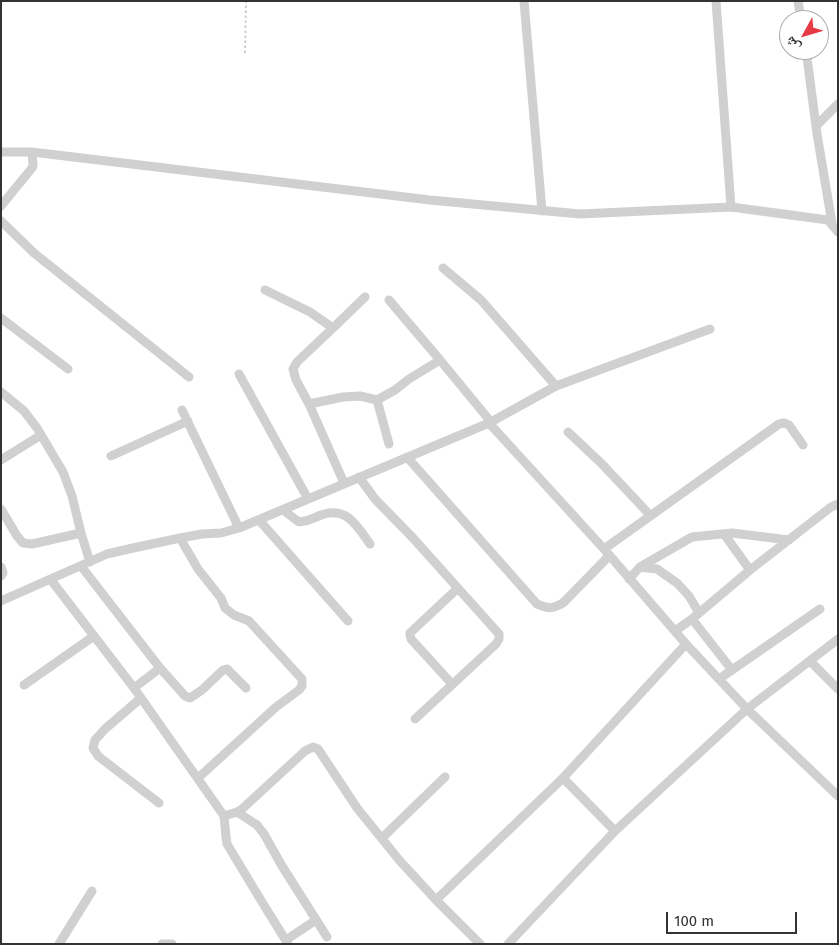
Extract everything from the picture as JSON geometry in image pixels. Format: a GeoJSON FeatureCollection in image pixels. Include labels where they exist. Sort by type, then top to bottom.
{"type":"FeatureCollection","features":[{"type":"Feature","properties":{"kind":"street"},"geometry":{"type":"LineString","coordinates":[[524,1],[542,211]]}},
{"type":"Feature","properties":{"kind":"street"},"geometry":{"type":"LineString","coordinates":[[716,1],[731,207]]}},
{"type":"Feature","properties":{"kind":"street"},"geometry":{"type":"LineString","coordinates":[[807,60],[824,182],[832,223],[838,232]]}},
{"type":"Feature","properties":{"kind":"street"},"geometry":{"type":"LineString","coordinates":[[817,125],[838,104]]}},
{"type":"Feature","properties":{"kind":"street"},"geometry":{"type":"LineString","coordinates":[[1,152],[32,152],[430,200],[542,211],[580,214],[731,207],[828,220],[832,223]]}},
{"type":"Feature","properties":{"kind":"street"},"geometry":{"type":"LineString","coordinates":[[1,206],[32,168],[32,152]]}},
{"type":"Feature","properties":{"kind":"street"},"geometry":{"type":"LineString","coordinates":[[1,222],[34,253],[189,377]]}},
{"type":"Feature","properties":{"kind":"street"},"geometry":{"type":"LineString","coordinates":[[443,268],[480,300],[556,386]]}},
{"type":"Feature","properties":{"kind":"street"},"geometry":{"type":"LineString","coordinates":[[265,290],[310,312],[333,328]]}},
{"type":"Feature","properties":{"kind":"street"},"geometry":{"type":"LineString","coordinates":[[344,483],[309,404],[296,380],[293,369],[297,362],[365,297]]}},
{"type":"Feature","properties":{"kind":"street"},"geometry":{"type":"LineString","coordinates":[[389,300],[490,422],[686,644],[747,709],[838,796]]}},
{"type":"Feature","properties":{"kind":"street"},"geometry":{"type":"LineString","coordinates":[[1,318],[68,369]]}},
{"type":"Feature","properties":{"kind":"street"},"geometry":{"type":"LineString","coordinates":[[1,601],[107,554],[180,538],[222,533],[239,528],[490,422],[556,386],[710,329]]}},
{"type":"Feature","properties":{"kind":"street"},"geometry":{"type":"LineString","coordinates":[[309,404],[343,397],[360,396],[377,400],[440,360]]}},
{"type":"Feature","properties":{"kind":"street"},"geometry":{"type":"LineString","coordinates":[[239,374],[308,499]]}},
{"type":"Feature","properties":{"kind":"street"},"geometry":{"type":"LineString","coordinates":[[1,392],[24,411],[37,428],[62,472],[72,496],[90,562]]}},
{"type":"Feature","properties":{"kind":"street"},"geometry":{"type":"LineString","coordinates":[[377,400],[389,444]]}},
{"type":"Feature","properties":{"kind":"street"},"geometry":{"type":"LineString","coordinates":[[182,410],[239,528]]}},
{"type":"Feature","properties":{"kind":"street"},"geometry":{"type":"LineString","coordinates":[[111,456],[188,421]]}},
{"type":"Feature","properties":{"kind":"street"},"geometry":{"type":"LineString","coordinates":[[407,457],[537,604],[547,609],[563,603],[606,552],[650,515],[779,424],[784,422],[789,425],[803,445]]}},
{"type":"Feature","properties":{"kind":"street"},"geometry":{"type":"LineString","coordinates":[[568,432],[601,463],[650,515]]}},
{"type":"Feature","properties":{"kind":"street"},"geometry":{"type":"LineString","coordinates":[[1,460],[41,435]]}},
{"type":"Feature","properties":{"kind":"street"},"geometry":{"type":"LineString","coordinates":[[359,477],[375,499],[499,634],[496,644],[414,719]]}},
{"type":"Feature","properties":{"kind":"street"},"geometry":{"type":"LineString","coordinates":[[675,631],[832,506],[838,504]]}},
{"type":"Feature","properties":{"kind":"street"},"geometry":{"type":"LineString","coordinates":[[1,509],[23,544],[32,544],[81,533]]}},
{"type":"Feature","properties":{"kind":"street"},"geometry":{"type":"LineString","coordinates":[[284,509],[299,522],[310,521],[322,515],[337,512],[348,517],[370,544]]}},
{"type":"Feature","properties":{"kind":"street"},"geometry":{"type":"LineString","coordinates":[[259,520],[348,621]]}},
{"type":"Feature","properties":{"kind":"street"},"geometry":{"type":"LineString","coordinates":[[629,579],[640,567],[692,536],[732,533],[789,540]]}},
{"type":"Feature","properties":{"kind":"street"},"geometry":{"type":"LineString","coordinates":[[724,534],[750,570]]}},
{"type":"Feature","properties":{"kind":"street"},"geometry":{"type":"LineString","coordinates":[[180,538],[198,569],[221,598],[225,608],[234,615],[249,621],[302,679],[302,686],[299,690],[276,707],[198,778]]}},
{"type":"Feature","properties":{"kind":"street"},"geometry":{"type":"LineString","coordinates":[[81,566],[160,668],[185,696],[190,698],[202,690],[223,670],[227,669],[246,688]]}},
{"type":"Feature","properties":{"kind":"street"},"geometry":{"type":"LineString","coordinates":[[1,567],[3,573],[1,576]]}},
{"type":"Feature","properties":{"kind":"street"},"geometry":{"type":"LineString","coordinates":[[640,567],[657,569],[677,583],[689,596],[696,616],[732,670]]}},
{"type":"Feature","properties":{"kind":"street"},"geometry":{"type":"LineString","coordinates":[[51,580],[134,688],[224,816],[228,844],[287,942],[316,920]]}},
{"type":"Feature","properties":{"kind":"street"},"geometry":{"type":"LineString","coordinates":[[452,684],[411,639],[410,633],[458,588]]}},
{"type":"Feature","properties":{"kind":"street"},"geometry":{"type":"LineString","coordinates":[[719,679],[820,609]]}},
{"type":"Feature","properties":{"kind":"street"},"geometry":{"type":"LineString","coordinates":[[24,685],[94,636]]}},
{"type":"Feature","properties":{"kind":"street"},"geometry":{"type":"LineString","coordinates":[[508,944],[615,831],[747,709],[838,639]]}},
{"type":"Feature","properties":{"kind":"street"},"geometry":{"type":"LineString","coordinates":[[436,900],[563,778],[686,644]]}},
{"type":"Feature","properties":{"kind":"street"},"geometry":{"type":"LineString","coordinates":[[810,661],[838,689]]}},
{"type":"Feature","properties":{"kind":"street"},"geometry":{"type":"LineString","coordinates":[[134,688],[160,668]]}},
{"type":"Feature","properties":{"kind":"street"},"geometry":{"type":"LineString","coordinates":[[141,698],[105,729],[95,740],[93,748],[98,756],[159,804]]}},
{"type":"Feature","properties":{"kind":"street"},"geometry":{"type":"LineString","coordinates":[[224,816],[237,812],[305,751],[313,747],[318,749],[357,808],[400,861],[480,944]]}},
{"type":"Feature","properties":{"kind":"street"},"geometry":{"type":"LineString","coordinates":[[382,838],[445,777]]}},
{"type":"Feature","properties":{"kind":"street"},"geometry":{"type":"LineString","coordinates":[[563,778],[615,831]]}},
{"type":"Feature","properties":{"kind":"street"},"geometry":{"type":"LineString","coordinates":[[237,812],[257,825],[264,834],[327,937]]}},
{"type":"Feature","properties":{"kind":"street"},"geometry":{"type":"LineString","coordinates":[[59,944],[92,891]]}},
{"type":"Feature","properties":{"kind":"street"},"geometry":{"type":"LineString","coordinates":[[162,944],[172,944]]}},
{"type":"Feature","properties":{"kind":"path"},"geometry":{"type":"LineString","coordinates":[[245,53],[246,1]]}}]}
